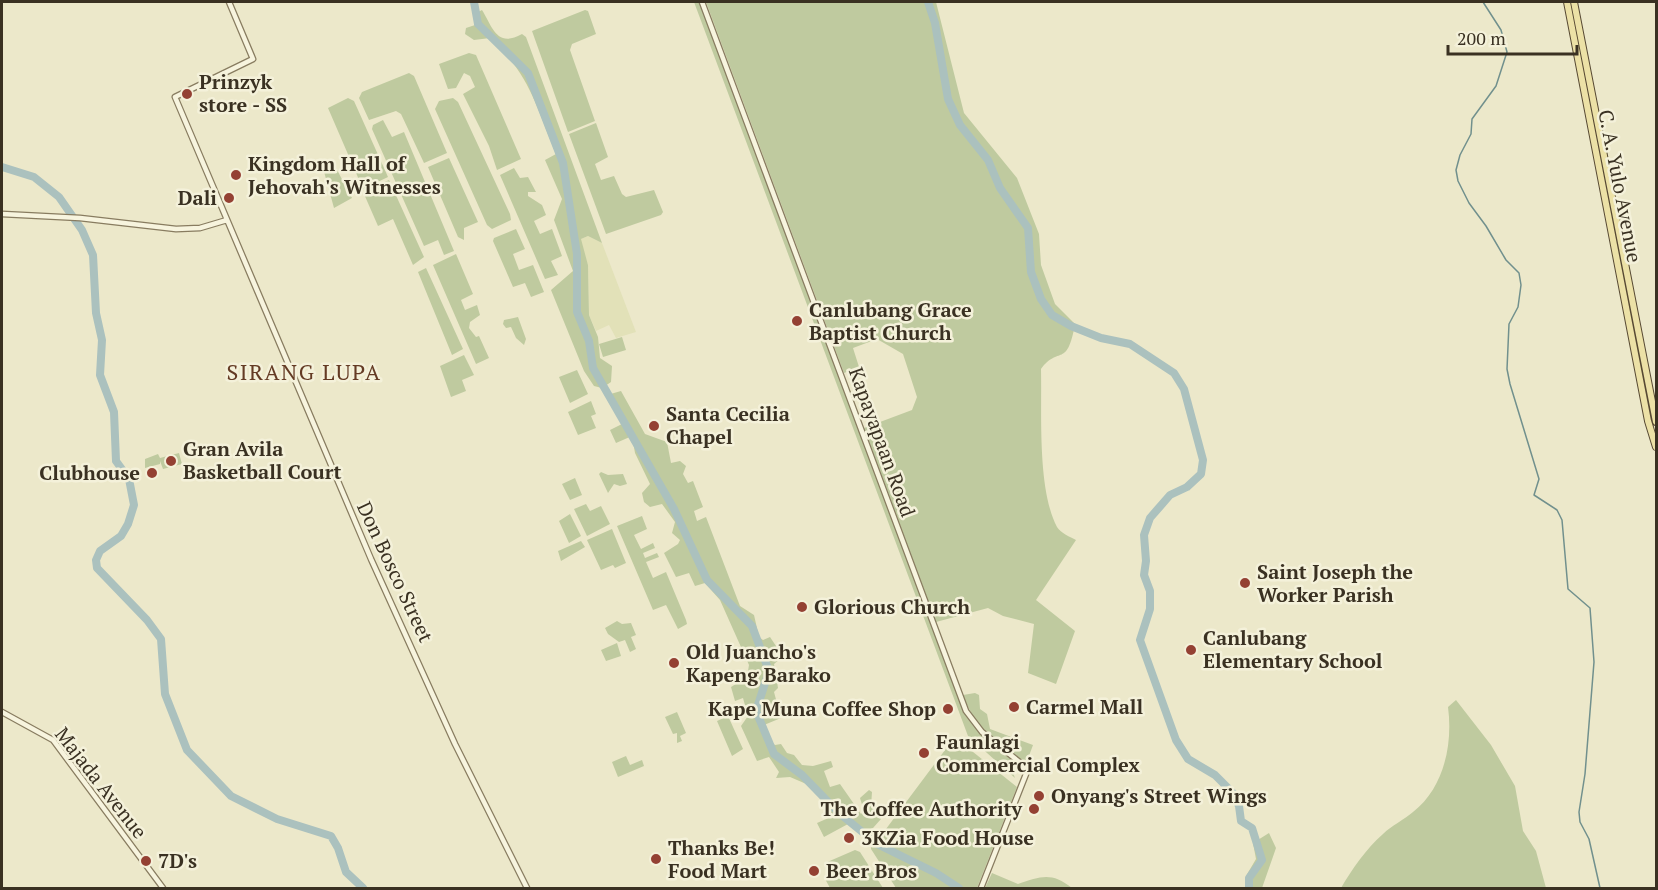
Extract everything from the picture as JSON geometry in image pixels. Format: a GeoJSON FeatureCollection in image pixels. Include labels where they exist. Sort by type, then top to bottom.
{"type":"FeatureCollection","features":[{"type":"Feature","properties":{"kind":"main road","name":"C. A. Yulo Avenue"},"geometry":{"type":"LineString","coordinates":[[1567,2],[1578,37]]}},
{"type":"Feature","properties":{"kind":"main road","name":"C. A. Yulo Avenue"},"geometry":{"type":"LineString","coordinates":[[1574,2],[1578,37],[1630,308],[1648,421],[1656,447]]}},
{"type":"Feature","properties":{"kind":"main road","name":"C. A. Yulo Avenue"},"geometry":{"type":"LineString","coordinates":[[1630,308],[1656,422]]}},
{"type":"Feature","properties":{"kind":"street","name":"Don Bosco Street"},"geometry":{"type":"LineString","coordinates":[[229,2],[253,59],[175,98],[371,559],[455,744],[527,888]]}},
{"type":"Feature","properties":{"kind":"street","name":"Kapayapaan Road"},"geometry":{"type":"LineString","coordinates":[[702,2],[966,711],[982,732],[1028,769],[981,888]]}},
{"type":"Feature","properties":{"kind":"street"},"geometry":{"type":"LineString","coordinates":[[2,214],[80,218],[191,229],[227,220]]}},
{"type":"Feature","properties":{"kind":"street","name":"Majada Avenue"},"geometry":{"type":"LineString","coordinates":[[2,712],[53,740],[163,888]]}},
{"type":"Feature","properties":{"kind":"green space"},"geometry":{"type":"Polygon","coordinates":[[[694,2],[699,2],[964,711],[980,734],[1017,764],[1013,773],[1015,778],[968,736],[694,2]]]}},
{"type":"Feature","properties":{"kind":"green space"},"geometry":{"type":"Polygon","coordinates":[[[706,2],[936,2],[964,113],[1017,178],[1039,234],[1041,265],[1055,304],[1075,324],[1069,347],[1041,369],[1042,450],[1046,492],[1057,527],[1076,540],[1036,600],[1075,631],[1056,684],[1028,673],[1034,624],[1003,616],[988,608],[936,622],[864,428],[912,410],[917,397],[903,354],[877,339],[853,348],[859,367],[844,373],[706,2]]]}},
{"type":"Feature","properties":{"kind":"green space"},"geometry":{"type":"Polygon","coordinates":[[[482,10],[493,29],[501,37],[514,38],[522,34],[526,37],[602,243],[588,236],[581,239],[588,265],[589,315],[598,337],[600,358],[612,366],[611,382],[602,388],[594,386],[584,371],[551,290],[573,271],[554,220],[562,199],[545,160],[556,154],[537,106],[514,65],[490,38],[474,40],[465,34],[466,28],[475,25],[474,14],[482,10]]]}},
{"type":"Feature","properties":{"kind":"green space"},"geometry":{"type":"Polygon","coordinates":[[[585,10],[588,11],[596,34],[572,44],[570,50],[595,121],[568,132],[532,31],[585,10]]]}},
{"type":"Feature","properties":{"kind":"green space"},"geometry":{"type":"Polygon","coordinates":[[[469,53],[476,55],[521,159],[497,170],[489,146],[463,94],[475,87],[470,76],[464,73],[456,88],[448,89],[439,64],[469,53]]]}},
{"type":"Feature","properties":{"kind":"green space"},"geometry":{"type":"Polygon","coordinates":[[[409,73],[414,76],[447,153],[424,163],[401,114],[396,111],[369,120],[359,98],[362,92],[409,73]]]}},
{"type":"Feature","properties":{"kind":"green space"},"geometry":{"type":"Polygon","coordinates":[[[348,98],[354,101],[388,177],[363,189],[328,108],[348,98]]]}},
{"type":"Feature","properties":{"kind":"green space"},"geometry":{"type":"Polygon","coordinates":[[[453,98],[458,102],[510,214],[511,220],[492,229],[487,225],[435,109],[439,101],[453,98]]]}},
{"type":"Feature","properties":{"kind":"green space"},"geometry":{"type":"Polygon","coordinates":[[[383,120],[392,137],[404,132],[454,251],[444,255],[438,240],[424,246],[372,129],[373,125],[383,120]]]}},
{"type":"Feature","properties":{"kind":"green space"},"geometry":{"type":"Polygon","coordinates":[[[596,123],[608,157],[595,164],[601,180],[614,176],[622,194],[626,197],[654,190],[663,212],[661,215],[606,234],[569,134],[596,123]]]}},
{"type":"Feature","properties":{"kind":"green space"},"geometry":{"type":"Polygon","coordinates":[[[449,158],[478,222],[464,228],[464,240],[458,237],[428,167],[449,158]]]}},
{"type":"Feature","properties":{"kind":"green space"},"geometry":{"type":"Polygon","coordinates":[[[325,166],[336,168],[352,198],[334,208],[323,168],[325,166]]]}},
{"type":"Feature","properties":{"kind":"green space"},"geometry":{"type":"Polygon","coordinates":[[[514,168],[520,178],[528,177],[536,192],[528,192],[528,196],[542,205],[546,215],[534,221],[540,234],[552,229],[562,256],[551,261],[558,275],[545,279],[500,175],[514,168]]]}},
{"type":"Feature","properties":{"kind":"green space"},"geometry":{"type":"Polygon","coordinates":[[[389,180],[424,257],[413,265],[393,219],[378,226],[364,194],[367,190],[389,180]]]}},
{"type":"Feature","properties":{"kind":"green space"},"geometry":{"type":"Polygon","coordinates":[[[516,229],[525,249],[513,254],[519,270],[533,265],[544,292],[531,297],[525,283],[513,287],[493,241],[494,238],[516,229]]]}},
{"type":"Feature","properties":{"kind":"green space"},"geometry":{"type":"Polygon","coordinates":[[[588,236],[602,243],[636,332],[616,338],[609,325],[596,331],[589,315],[588,265],[581,244],[581,239],[588,236]]]}},
{"type":"Feature","properties":{"kind":"green space"},"geometry":{"type":"Polygon","coordinates":[[[456,254],[473,294],[461,300],[465,310],[477,305],[480,315],[470,322],[469,328],[476,337],[479,336],[489,358],[476,364],[433,265],[456,254]]]}},
{"type":"Feature","properties":{"kind":"green space"},"geometry":{"type":"Polygon","coordinates":[[[426,268],[463,349],[452,355],[418,272],[426,268]]]}},
{"type":"Feature","properties":{"kind":"green space"},"geometry":{"type":"Polygon","coordinates":[[[518,317],[526,339],[524,345],[516,338],[511,327],[506,328],[503,324],[504,320],[518,317]]]}},
{"type":"Feature","properties":{"kind":"green space"},"geometry":{"type":"Polygon","coordinates":[[[622,337],[626,350],[603,357],[599,344],[622,337]]]}},
{"type":"Feature","properties":{"kind":"green space"},"geometry":{"type":"Polygon","coordinates":[[[464,355],[474,375],[462,380],[466,391],[451,397],[440,366],[464,355]]]}},
{"type":"Feature","properties":{"kind":"green space"},"geometry":{"type":"Polygon","coordinates":[[[577,370],[588,394],[570,403],[559,377],[577,370]]]}},
{"type":"Feature","properties":{"kind":"green space"},"geometry":{"type":"Polygon","coordinates":[[[621,391],[645,434],[667,442],[671,463],[680,461],[686,466],[683,474],[688,483],[693,481],[703,507],[694,511],[697,521],[706,517],[740,606],[754,615],[759,637],[763,640],[770,637],[778,649],[780,659],[774,664],[778,688],[774,692],[781,718],[764,725],[769,740],[775,745],[781,744],[787,753],[794,755],[802,765],[813,766],[831,761],[833,767],[824,771],[830,787],[840,784],[861,814],[864,811],[860,798],[869,790],[872,792],[871,806],[881,819],[873,828],[863,832],[848,824],[824,837],[817,823],[833,816],[811,786],[790,777],[776,778],[779,772],[769,757],[757,761],[741,726],[748,716],[743,698],[735,701],[731,687],[747,677],[749,665],[720,600],[705,583],[695,586],[689,573],[676,577],[664,553],[678,544],[680,540],[672,533],[675,522],[662,504],[650,507],[644,502],[642,493],[650,484],[635,453],[632,436],[616,443],[610,430],[622,424],[607,395],[621,391]]]}},
{"type":"Feature","properties":{"kind":"green space"},"geometry":{"type":"Polygon","coordinates":[[[591,401],[596,414],[591,416],[596,428],[578,435],[568,412],[591,401]]]}},
{"type":"Feature","properties":{"kind":"green space","name":"Gran Avila Basketball Court"},"geometry":{"type":"Polygon","coordinates":[[[179,453],[182,464],[163,469],[160,461],[160,464],[145,468],[145,459],[158,454],[160,458],[179,453]]]}},
{"type":"Feature","properties":{"kind":"green space"},"geometry":{"type":"Polygon","coordinates":[[[601,472],[608,475],[623,474],[627,484],[620,486],[614,484],[608,493],[599,474],[601,472]]]}},
{"type":"Feature","properties":{"kind":"green space"},"geometry":{"type":"Polygon","coordinates":[[[575,478],[582,495],[570,500],[562,484],[575,478]]]}},
{"type":"Feature","properties":{"kind":"green space"},"geometry":{"type":"Polygon","coordinates":[[[586,504],[590,511],[601,506],[610,524],[587,536],[574,509],[586,504]]]}},
{"type":"Feature","properties":{"kind":"green space"},"geometry":{"type":"Polygon","coordinates":[[[570,514],[581,536],[569,543],[559,521],[570,514]]]}},
{"type":"Feature","properties":{"kind":"green space"},"geometry":{"type":"Polygon","coordinates":[[[642,516],[647,529],[634,535],[641,549],[653,543],[655,548],[643,553],[645,558],[657,553],[659,557],[646,562],[653,578],[666,572],[687,624],[678,629],[666,605],[653,610],[617,526],[642,516]]]}},
{"type":"Feature","properties":{"kind":"green space"},"geometry":{"type":"Polygon","coordinates":[[[612,529],[626,563],[615,568],[613,565],[601,570],[587,540],[612,529]]]}},
{"type":"Feature","properties":{"kind":"green space"},"geometry":{"type":"Polygon","coordinates":[[[581,541],[585,547],[561,561],[558,551],[581,541]]]}},
{"type":"Feature","properties":{"kind":"green space"},"geometry":{"type":"Polygon","coordinates":[[[617,621],[622,624],[631,623],[636,635],[631,637],[636,649],[630,652],[625,640],[619,642],[608,634],[605,628],[617,621]]]}},
{"type":"Feature","properties":{"kind":"green space"},"geometry":{"type":"Polygon","coordinates":[[[617,643],[621,656],[606,661],[601,650],[617,643]]]}},
{"type":"Feature","properties":{"kind":"green space"},"geometry":{"type":"Polygon","coordinates":[[[975,693],[979,695],[980,709],[987,714],[990,729],[1033,745],[1026,764],[996,743],[980,726],[963,695],[975,693]]]}},
{"type":"Feature","properties":{"kind":"green space"},"geometry":{"type":"Polygon","coordinates":[[[1456,700],[1491,745],[1515,786],[1523,831],[1536,851],[1546,888],[1341,888],[1371,846],[1413,812],[1432,791],[1439,778],[1447,750],[1448,707],[1456,700]]]}},
{"type":"Feature","properties":{"kind":"green space"},"geometry":{"type":"Polygon","coordinates":[[[677,712],[686,733],[680,736],[682,741],[677,743],[677,733],[673,734],[665,717],[677,712]]]}},
{"type":"Feature","properties":{"kind":"green space"},"geometry":{"type":"Polygon","coordinates":[[[728,716],[743,749],[732,756],[717,721],[728,716]]]}},
{"type":"Feature","properties":{"kind":"green space"},"geometry":{"type":"Polygon","coordinates":[[[958,740],[1017,787],[977,888],[896,888],[871,849],[871,842],[886,829],[951,742],[958,740]]]}},
{"type":"Feature","properties":{"kind":"green space"},"geometry":{"type":"Polygon","coordinates":[[[626,756],[630,765],[642,760],[644,766],[618,777],[612,762],[626,756]]]}},
{"type":"Feature","properties":{"kind":"green space"},"geometry":{"type":"Polygon","coordinates":[[[1269,833],[1276,848],[1262,888],[1246,888],[1246,876],[1256,859],[1253,843],[1269,833]]]}},
{"type":"Feature","properties":{"kind":"green space"},"geometry":{"type":"Polygon","coordinates":[[[855,850],[860,852],[883,888],[830,888],[824,877],[830,874],[825,863],[855,850]]]}},
{"type":"Feature","properties":{"kind":"green space"},"geometry":{"type":"Polygon","coordinates":[[[992,873],[1018,884],[1033,879],[1052,878],[1072,888],[985,888],[992,873]]]}},
{"type":"Feature","properties":{"kind":"waterway"},"geometry":{"type":"LineString","coordinates":[[474,2],[478,24],[528,73],[563,163],[577,254],[577,312],[589,341],[593,368],[674,509],[707,580],[752,626],[769,671],[756,711],[774,754],[802,775],[839,813],[877,844],[936,873],[959,888]]}},
{"type":"Feature","properties":{"kind":"waterway"},"geometry":{"type":"LineString","coordinates":[[928,2],[935,23],[948,99],[960,125],[988,160],[1000,188],[1028,228],[1031,272],[1041,299],[1052,315],[1071,326],[1101,338],[1130,344],[1174,373],[1184,389],[1203,460],[1201,474],[1187,487],[1170,495],[1150,518],[1144,535],[1146,561],[1144,575],[1150,591],[1150,609],[1140,640],[1176,740],[1188,759],[1215,775],[1233,793],[1239,806],[1241,821],[1252,828],[1262,860],[1249,878],[1249,888]]}},
{"type":"Feature","properties":{"kind":"waterway"},"geometry":{"type":"LineString","coordinates":[[1483,2],[1501,30],[1507,52],[1496,86],[1472,119],[1471,134],[1460,155],[1456,170],[1458,181],[1469,203],[1506,260],[1519,273],[1521,285],[1518,307],[1509,324],[1507,369],[1510,384],[1539,479],[1534,495],[1557,510],[1562,520],[1568,589],[1590,608],[1594,662],[1585,774],[1579,812],[1580,822],[1589,839],[1600,888]]}},
{"type":"Feature","properties":{"kind":"waterway"},"geometry":{"type":"LineString","coordinates":[[2,167],[34,177],[59,197],[82,230],[93,255],[96,313],[102,340],[100,375],[114,412],[116,461],[129,479],[134,505],[128,524],[121,536],[100,551],[96,560],[97,568],[147,620],[161,639],[165,694],[187,750],[231,796],[277,819],[331,836],[338,848],[346,872],[363,888]]}},
{"type":"Feature","properties":{"kind":"place","name":"Prinzyk store - SS"},"geometry":{"type":"Point","coordinates":[187,94]}},
{"type":"Feature","properties":{"kind":"place","name":"Kingdom Hall of Jehovah's Witnesses"},"geometry":{"type":"Point","coordinates":[236,175]}},
{"type":"Feature","properties":{"kind":"place","name":"Dali"},"geometry":{"type":"Point","coordinates":[229,198]}},
{"type":"Feature","properties":{"kind":"place","name":"Canlubang Grace Baptist Church"},"geometry":{"type":"Point","coordinates":[797,321]}},
{"type":"Feature","properties":{"kind":"place","name":"Santa Cecilia Chapel"},"geometry":{"type":"Point","coordinates":[654,426]}},
{"type":"Feature","properties":{"kind":"place","name":"Gran Avila Basketball Court"},"geometry":{"type":"Point","coordinates":[171,461]}},
{"type":"Feature","properties":{"kind":"place","name":"Clubhouse"},"geometry":{"type":"Point","coordinates":[152,473]}},
{"type":"Feature","properties":{"kind":"place","name":"Saint Joseph the Worker Parish"},"geometry":{"type":"Point","coordinates":[1245,583]}},
{"type":"Feature","properties":{"kind":"place","name":"Glorious Church"},"geometry":{"type":"Point","coordinates":[802,607]}},
{"type":"Feature","properties":{"kind":"place","name":"Canlubang Elementary School"},"geometry":{"type":"Point","coordinates":[1191,650]}},
{"type":"Feature","properties":{"kind":"place","name":"Old Juancho's Kapeng Barako"},"geometry":{"type":"Point","coordinates":[674,663]}},
{"type":"Feature","properties":{"kind":"place","name":"Carmel Mall"},"geometry":{"type":"Point","coordinates":[1014,707]}},
{"type":"Feature","properties":{"kind":"place","name":"Kape Muna Coffee Shop"},"geometry":{"type":"Point","coordinates":[948,709]}},
{"type":"Feature","properties":{"kind":"place","name":"Faunlagi Commercial Complex"},"geometry":{"type":"Point","coordinates":[924,753]}},
{"type":"Feature","properties":{"kind":"place","name":"Onyang's Street Wings"},"geometry":{"type":"Point","coordinates":[1039,796]}},
{"type":"Feature","properties":{"kind":"place","name":"The Coffee Authority"},"geometry":{"type":"Point","coordinates":[1034,809]}},
{"type":"Feature","properties":{"kind":"place","name":"3KZia Food House"},"geometry":{"type":"Point","coordinates":[849,838]}},
{"type":"Feature","properties":{"kind":"place","name":"Thanks Be! Food Mart"},"geometry":{"type":"Point","coordinates":[656,859]}},
{"type":"Feature","properties":{"kind":"place","name":"7D's"},"geometry":{"type":"Point","coordinates":[146,861]}},
{"type":"Feature","properties":{"kind":"place","name":"Beer Bros"},"geometry":{"type":"Point","coordinates":[814,871]}},
{"type":"Feature","properties":{"kind":"district","name":"SIRANG LUPA"},"geometry":{"type":"Point","coordinates":[304,372]}}]}
